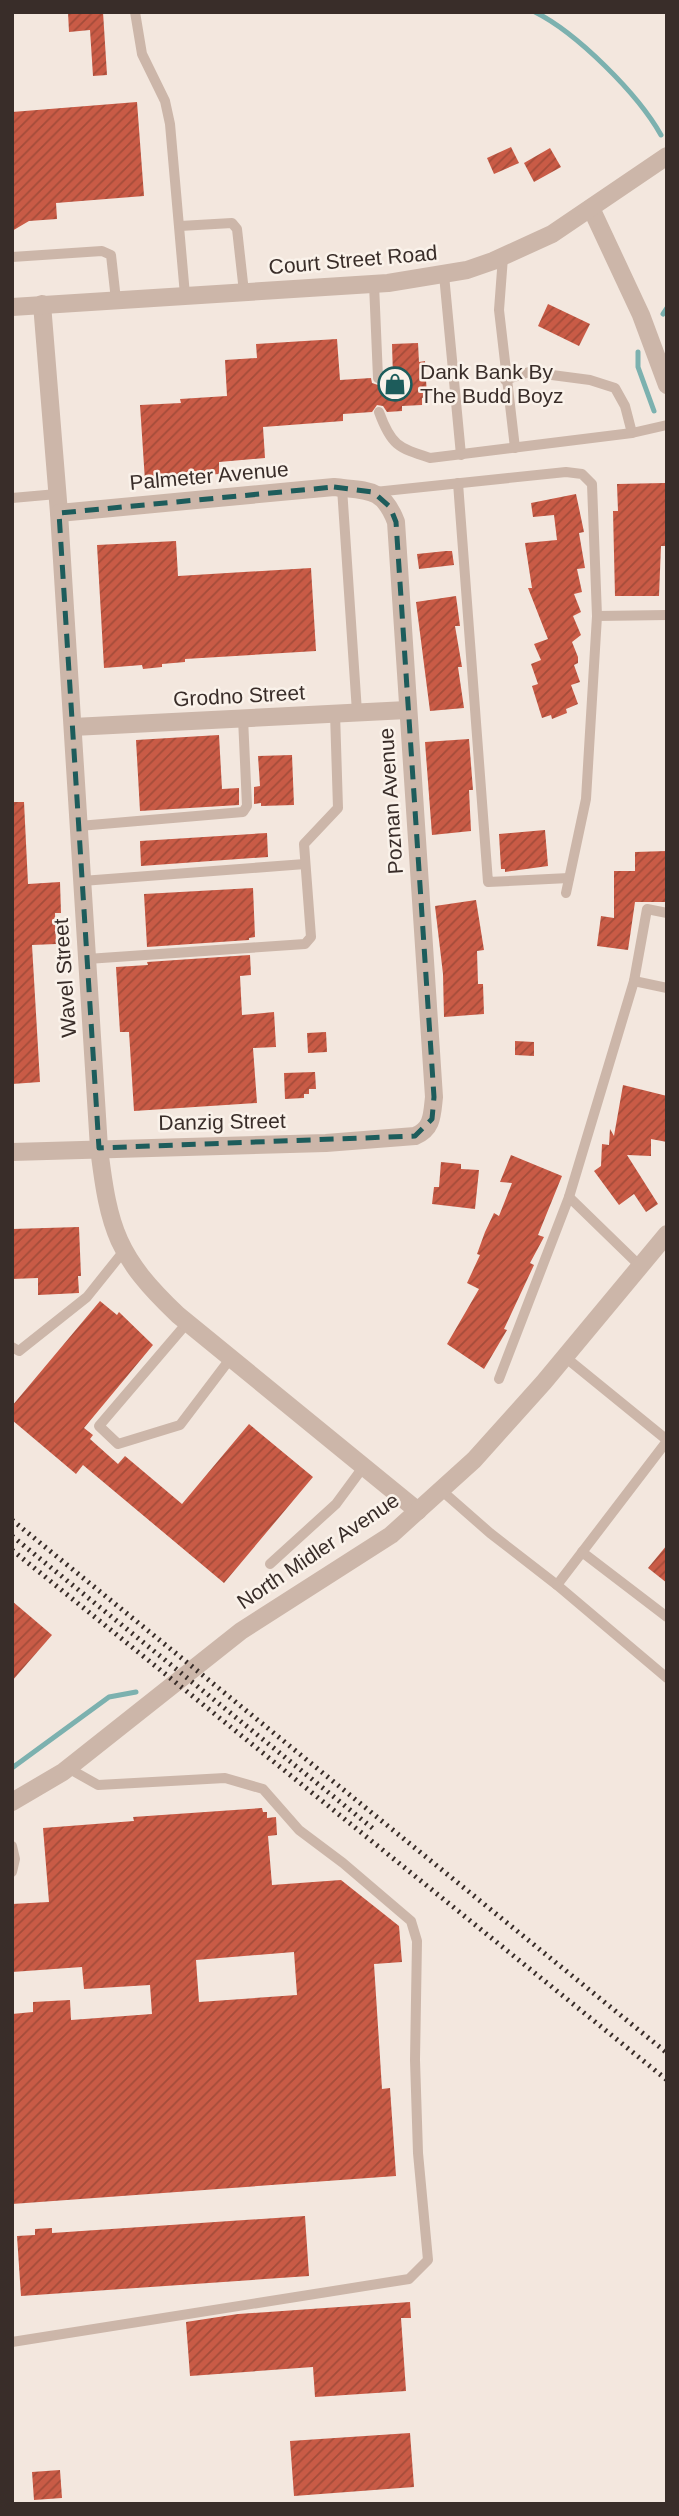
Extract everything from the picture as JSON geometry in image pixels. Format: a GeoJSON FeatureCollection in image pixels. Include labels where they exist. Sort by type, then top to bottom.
{"type":"FeatureCollection","features":[{"type":"Feature","properties":{"kind":"street","name":"Court Street Road"},"geometry":{"type":"LineString","coordinates":[[12,307],[374,284],[467,270],[552,234],[667,156]]}},
{"type":"Feature","properties":{"kind":"street"},"geometry":{"type":"LineString","coordinates":[[591,208],[641,315],[667,385]]}},
{"type":"Feature","properties":{"kind":"street","name":"Wavel Street"},"geometry":{"type":"LineString","coordinates":[[42,304],[59,513],[99,1148],[105,1195],[114,1232],[123,1252],[151,1290],[230,1359],[418,1511]]}},
{"type":"Feature","properties":{"kind":"street","name":"Palmeter Avenue"},"geometry":{"type":"LineString","coordinates":[[59,513],[342,488],[368,491]]}},
{"type":"Feature","properties":{"kind":"street","name":"Poznan Avenue"},"geometry":{"type":"LineString","coordinates":[[368,491],[384,499],[396,522],[434,1097],[429,1125]]}},
{"type":"Feature","properties":{"kind":"street","name":"Grodno Street"},"geometry":{"type":"LineString","coordinates":[[73,727],[407,710]]}},
{"type":"Feature","properties":{"kind":"street","name":"Danzig Street"},"geometry":{"type":"LineString","coordinates":[[12,1152],[338,1142],[415,1136],[423,1133],[429,1125]]}},
{"type":"Feature","properties":{"kind":"street","name":"North Midler Avenue"},"geometry":{"type":"LineString","coordinates":[[12,1802],[68,1768],[241,1631],[391,1535],[474,1460],[665,1240]]}},
{"type":"Feature","properties":{"kind":"lane"},"geometry":{"type":"LineString","coordinates":[[135,12],[142,54],[166,101],[185,296]]}},
{"type":"Feature","properties":{"kind":"lane"},"geometry":{"type":"LineString","coordinates":[[180,226],[232,223],[237,229],[244,292]]}},
{"type":"Feature","properties":{"kind":"lane"},"geometry":{"type":"LineString","coordinates":[[12,257],[102,251],[111,255],[116,300]]}},
{"type":"Feature","properties":{"kind":"lane"},"geometry":{"type":"LineString","coordinates":[[503,257],[499,310],[505,380],[515,448]]}},
{"type":"Feature","properties":{"kind":"lane"},"geometry":{"type":"LineString","coordinates":[[444,275],[461,455]]}},
{"type":"Feature","properties":{"kind":"lane"},"geometry":{"type":"LineString","coordinates":[[374,284],[377,378]]}},
{"type":"Feature","properties":{"kind":"lane"},"geometry":{"type":"LineString","coordinates":[[505,380],[529,372],[590,380],[615,388],[625,406],[632,433]]}},
{"type":"Feature","properties":{"kind":"lane"},"geometry":{"type":"LineString","coordinates":[[380,412],[385,429],[394,443],[410,452],[430,458],[632,433],[667,425]]}},
{"type":"Feature","properties":{"kind":"lane"},"geometry":{"type":"LineString","coordinates":[[368,491],[566,472],[582,474],[592,484],[597,616],[586,799],[566,893]]}},
{"type":"Feature","properties":{"kind":"lane"},"geometry":{"type":"LineString","coordinates":[[458,483],[488,883],[569,878]]}},
{"type":"Feature","properties":{"kind":"lane"},"geometry":{"type":"LineString","coordinates":[[342,488],[357,712]]}},
{"type":"Feature","properties":{"kind":"lane"},"geometry":{"type":"LineString","coordinates":[[12,498],[57,494]]}},
{"type":"Feature","properties":{"kind":"lane"},"geometry":{"type":"LineString","coordinates":[[597,616],[667,615]]}},
{"type":"Feature","properties":{"kind":"lane"},"geometry":{"type":"LineString","coordinates":[[87,959],[305,944],[311,937],[304,844],[338,808],[335,713]]}},
{"type":"Feature","properties":{"kind":"lane"},"geometry":{"type":"LineString","coordinates":[[79,826],[243,812],[247,806],[243,718]]}},
{"type":"Feature","properties":{"kind":"lane"},"geometry":{"type":"LineString","coordinates":[[82,881],[305,864]]}},
{"type":"Feature","properties":{"kind":"lane"},"geometry":{"type":"LineString","coordinates":[[499,1379],[569,1197],[634,981],[647,909],[667,913]]}},
{"type":"Feature","properties":{"kind":"lane"},"geometry":{"type":"LineString","coordinates":[[634,981],[667,988]]}},
{"type":"Feature","properties":{"kind":"lane"},"geometry":{"type":"LineString","coordinates":[[569,1197],[640,1267]]}},
{"type":"Feature","properties":{"kind":"lane"},"geometry":{"type":"LineString","coordinates":[[12,1347],[19,1351],[87,1297],[123,1252]]}},
{"type":"Feature","properties":{"kind":"lane"},"geometry":{"type":"LineString","coordinates":[[187,1323],[99,1426],[118,1444],[180,1425],[230,1359]]}},
{"type":"Feature","properties":{"kind":"lane"},"geometry":{"type":"LineString","coordinates":[[557,1585],[667,1441],[565,1357]]}},
{"type":"Feature","properties":{"kind":"lane"},"geometry":{"type":"LineString","coordinates":[[270,1564],[336,1504],[364,1466]]}},
{"type":"Feature","properties":{"kind":"lane"},"geometry":{"type":"LineString","coordinates":[[441,1490],[667,1678]]}},
{"type":"Feature","properties":{"kind":"lane"},"geometry":{"type":"LineString","coordinates":[[582,1552],[667,1617]]}},
{"type":"Feature","properties":{"kind":"lane"},"geometry":{"type":"LineString","coordinates":[[12,2342],[409,2279],[428,2260],[418,2140],[415,2060],[417,1941],[411,1921],[343,1863],[299,1830],[263,1788],[225,1778],[99,1785],[68,1768]]}},
{"type":"Feature","properties":{"kind":"lane"},"geometry":{"type":"LineString","coordinates":[[12,1846],[15,1859],[12,1872]]}},
{"type":"Feature","properties":{"kind":"highlighted area"},"geometry":{"type":"Polygon","coordinates":[[[334,487],[373,492],[390,507],[396,522],[434,1097],[432,1119],[415,1136],[99,1148],[59,513],[334,487]]]}},
{"type":"Feature","properties":{"kind":"building"},"geometry":{"type":"Polygon","coordinates":[[[68,12],[103,12],[107,75],[93,76],[90,30],[69,32],[68,12]]]}},
{"type":"Feature","properties":{"kind":"building"},"geometry":{"type":"Polygon","coordinates":[[[137,102],[144,196],[56,203],[57,219],[29,221],[12,231],[12,112],[137,102]]]}},
{"type":"Feature","properties":{"kind":"building"},"geometry":{"type":"Polygon","coordinates":[[[511,147],[519,163],[494,174],[487,158],[511,147]]]}},
{"type":"Feature","properties":{"kind":"building"},"geometry":{"type":"Polygon","coordinates":[[[550,148],[561,167],[534,182],[524,163],[550,148]]]}},
{"type":"Feature","properties":{"kind":"building"},"geometry":{"type":"Polygon","coordinates":[[[548,304],[590,324],[579,346],[538,326],[548,304]]]}},
{"type":"Feature","properties":{"kind":"building"},"geometry":{"type":"Polygon","coordinates":[[[337,339],[340,380],[371,378],[372,383],[378,385],[383,384],[385,378],[393,377],[392,344],[418,343],[419,362],[425,361],[427,397],[422,398],[422,405],[402,406],[402,411],[387,412],[383,406],[377,405],[372,412],[343,414],[343,421],[263,427],[265,458],[219,462],[219,474],[145,481],[140,405],[181,403],[180,399],[227,396],[225,360],[257,358],[256,344],[337,339]]]}},
{"type":"Feature","properties":{"kind":"building"},"geometry":{"type":"Polygon","coordinates":[[[665,483],[665,546],[661,546],[659,596],[615,596],[613,511],[618,511],[617,484],[665,483]]]}},
{"type":"Feature","properties":{"kind":"building"},"geometry":{"type":"Polygon","coordinates":[[[576,494],[584,532],[579,533],[585,568],[577,569],[582,592],[574,594],[581,612],[573,616],[581,635],[572,642],[578,657],[578,663],[574,665],[580,682],[571,685],[578,704],[566,709],[567,713],[552,719],[551,715],[542,718],[532,686],[538,684],[531,664],[541,660],[534,644],[548,639],[528,588],[532,588],[525,543],[557,540],[554,515],[533,517],[531,503],[576,494]]]}},
{"type":"Feature","properties":{"kind":"building"},"geometry":{"type":"Polygon","coordinates":[[[176,541],[178,576],[311,568],[316,651],[185,659],[185,662],[143,669],[142,665],[104,668],[97,545],[176,541]]]}},
{"type":"Feature","properties":{"kind":"building"},"geometry":{"type":"Polygon","coordinates":[[[452,551],[454,565],[419,569],[417,554],[452,551]]]}},
{"type":"Feature","properties":{"kind":"building"},"geometry":{"type":"Polygon","coordinates":[[[456,596],[460,626],[455,626],[462,667],[458,667],[464,708],[430,711],[416,602],[456,596]]]}},
{"type":"Feature","properties":{"kind":"building"},"geometry":{"type":"Polygon","coordinates":[[[219,735],[222,789],[239,788],[239,805],[140,811],[136,740],[219,735]]]}},
{"type":"Feature","properties":{"kind":"building"},"geometry":{"type":"Polygon","coordinates":[[[469,739],[473,790],[469,790],[471,831],[432,835],[425,742],[469,739]]]}},
{"type":"Feature","properties":{"kind":"building"},"geometry":{"type":"Polygon","coordinates":[[[292,755],[294,805],[254,804],[254,787],[260,786],[258,756],[292,755]]]}},
{"type":"Feature","properties":{"kind":"building"},"geometry":{"type":"Polygon","coordinates":[[[12,802],[24,802],[28,884],[60,882],[61,913],[55,913],[56,944],[32,945],[40,1082],[12,1084],[12,802]]]}},
{"type":"Feature","properties":{"kind":"building"},"geometry":{"type":"Polygon","coordinates":[[[545,830],[548,866],[505,872],[505,869],[501,869],[499,834],[545,830]]]}},
{"type":"Feature","properties":{"kind":"building"},"geometry":{"type":"Polygon","coordinates":[[[267,833],[268,857],[141,866],[140,841],[267,833]]]}},
{"type":"Feature","properties":{"kind":"building"},"geometry":{"type":"Polygon","coordinates":[[[667,851],[667,902],[635,902],[628,950],[597,946],[601,916],[614,918],[614,871],[635,871],[635,852],[667,851]]]}},
{"type":"Feature","properties":{"kind":"building"},"geometry":{"type":"Polygon","coordinates":[[[253,888],[255,937],[249,940],[147,947],[144,894],[253,888]]]}},
{"type":"Feature","properties":{"kind":"building"},"geometry":{"type":"Polygon","coordinates":[[[476,900],[484,950],[477,951],[478,984],[483,984],[484,1014],[444,1017],[443,974],[435,906],[476,900]]]}},
{"type":"Feature","properties":{"kind":"building"},"geometry":{"type":"Polygon","coordinates":[[[250,955],[251,975],[240,976],[242,1015],[274,1012],[276,1047],[253,1048],[257,1103],[134,1111],[129,1032],[120,1032],[116,967],[148,965],[147,962],[250,955]]]}},
{"type":"Feature","properties":{"kind":"building"},"geometry":{"type":"Polygon","coordinates":[[[326,1032],[327,1052],[308,1053],[307,1033],[326,1032]]]}},
{"type":"Feature","properties":{"kind":"building"},"geometry":{"type":"Polygon","coordinates":[[[515,1041],[534,1042],[534,1056],[515,1055],[515,1041]]]}},
{"type":"Feature","properties":{"kind":"building"},"geometry":{"type":"Polygon","coordinates":[[[315,1072],[316,1089],[309,1089],[309,1094],[304,1094],[304,1098],[285,1099],[284,1073],[315,1072]]]}},
{"type":"Feature","properties":{"kind":"building"},"geometry":{"type":"Polygon","coordinates":[[[623,1085],[667,1096],[667,1142],[651,1139],[651,1156],[627,1155],[658,1204],[646,1212],[634,1194],[619,1205],[594,1171],[601,1166],[602,1144],[609,1145],[610,1129],[614,1136],[623,1085]]]}},
{"type":"Feature","properties":{"kind":"building"},"geometry":{"type":"Polygon","coordinates":[[[511,1155],[562,1176],[538,1235],[544,1237],[530,1263],[534,1265],[504,1329],[507,1330],[484,1369],[447,1344],[479,1289],[467,1283],[480,1255],[477,1254],[485,1232],[494,1213],[499,1216],[512,1183],[500,1182],[511,1155]]]}},
{"type":"Feature","properties":{"kind":"building"},"geometry":{"type":"Polygon","coordinates":[[[441,1162],[461,1164],[461,1169],[479,1170],[475,1209],[432,1204],[434,1187],[439,1187],[441,1162]]]}},
{"type":"Feature","properties":{"kind":"building"},"geometry":{"type":"Polygon","coordinates":[[[79,1227],[79,1293],[38,1295],[38,1278],[12,1279],[12,1229],[79,1227]]]}},
{"type":"Feature","properties":{"kind":"building"},"geometry":{"type":"Polygon","coordinates":[[[100,1301],[117,1315],[119,1312],[153,1345],[84,1428],[93,1435],[90,1439],[118,1464],[125,1456],[182,1504],[249,1424],[313,1477],[224,1583],[83,1465],[76,1474],[12,1420],[12,1406],[100,1301]]]}},
{"type":"Feature","properties":{"kind":"building"},"geometry":{"type":"Polygon","coordinates":[[[667,1545],[667,1583],[648,1568],[667,1545]]]}},
{"type":"Feature","properties":{"kind":"building"},"geometry":{"type":"Polygon","coordinates":[[[12,1601],[52,1635],[12,1681],[12,1601]]]}},
{"type":"Feature","properties":{"kind":"building"},"geometry":{"type":"Polygon","coordinates":[[[262,1808],[263,1812],[267,1812],[267,1818],[276,1817],[277,1835],[268,1836],[272,1885],[341,1880],[399,1926],[402,1962],[374,1964],[382,2089],[390,2088],[396,2176],[12,2204],[12,2014],[33,2012],[33,2002],[70,2000],[71,2020],[152,2014],[150,1985],[84,1989],[82,1967],[12,1972],[12,1904],[49,1902],[43,1828],[134,1821],[133,1817],[262,1808]],[[294,1952],[196,1960],[199,2002],[297,1995],[294,1952]]]}},
{"type":"Feature","properties":{"kind":"building"},"geometry":{"type":"Polygon","coordinates":[[[305,2216],[309,2276],[21,2296],[17,2236],[35,2235],[35,2229],[52,2228],[52,2233],[305,2216]]]}},
{"type":"Feature","properties":{"kind":"building"},"geometry":{"type":"Polygon","coordinates":[[[410,2302],[411,2318],[401,2318],[406,2391],[315,2397],[313,2367],[190,2376],[186,2322],[238,2314],[410,2302]]]}},
{"type":"Feature","properties":{"kind":"building"},"geometry":{"type":"Polygon","coordinates":[[[410,2433],[414,2487],[294,2496],[290,2441],[410,2433]]]}},
{"type":"Feature","properties":{"kind":"building"},"geometry":{"type":"Polygon","coordinates":[[[60,2470],[62,2498],[34,2500],[32,2472],[60,2470]]]}},
{"type":"Feature","properties":{"kind":"waterway"},"geometry":{"type":"LineString","coordinates":[[535,12],[569,34],[605,66],[638,101],[661,135]]}},
{"type":"Feature","properties":{"kind":"waterway"},"geometry":{"type":"LineString","coordinates":[[663,314],[667,308]]}},
{"type":"Feature","properties":{"kind":"waterway"},"geometry":{"type":"LineString","coordinates":[[638,352],[638,367],[654,411]]}},
{"type":"Feature","properties":{"kind":"waterway"},"geometry":{"type":"LineString","coordinates":[[12,1768],[109,1697],[136,1692]]}},
{"type":"Feature","properties":{"kind":"railway"},"geometry":{"type":"LineString","coordinates":[[12,1520],[667,2053]]}},
{"type":"Feature","properties":{"kind":"railway"},"geometry":{"type":"LineString","coordinates":[[12,1536],[376,1831]]}},
{"type":"Feature","properties":{"kind":"railway"},"geometry":{"type":"LineString","coordinates":[[12,1550],[667,2080]]}},
{"type":"Feature","properties":{"kind":"place","name":"Dank Bank By The Budd Boyz"},"geometry":{"type":"Point","coordinates":[395,384]}}]}
